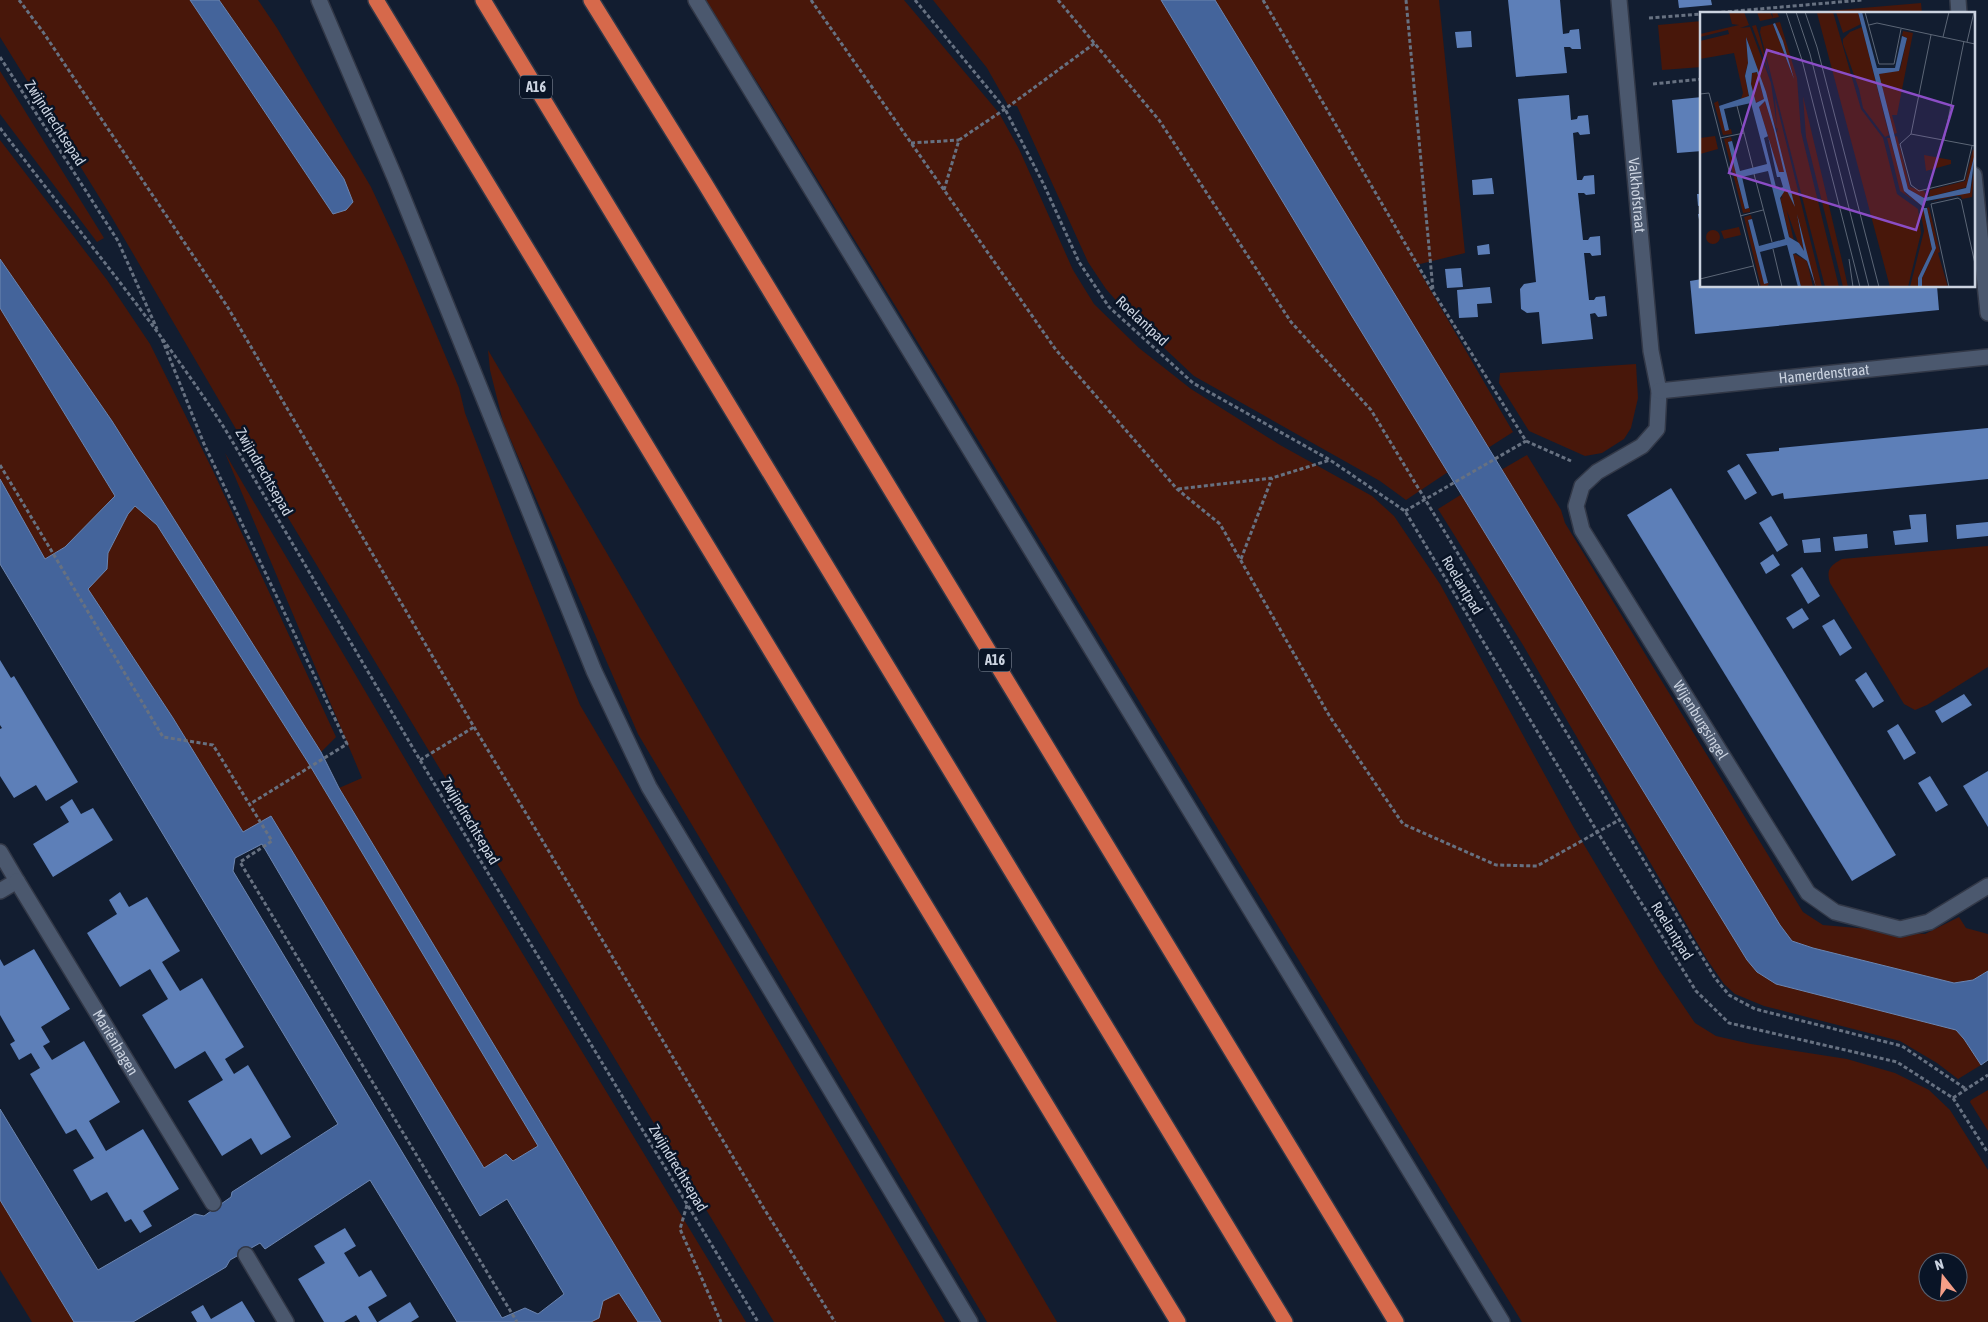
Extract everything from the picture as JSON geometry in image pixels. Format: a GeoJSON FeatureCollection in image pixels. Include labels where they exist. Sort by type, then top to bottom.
{"type":"FeatureCollection","features":[{"type":"Feature","properties":{"kind":"highway"},"geometry":{"type":"LineString","coordinates":[[376,0],[1178,1322]]}},
{"type":"Feature","properties":{"kind":"highway","name":"A16"},"geometry":{"type":"LineString","coordinates":[[483,0],[1285,1322]]}},
{"type":"Feature","properties":{"kind":"highway","name":"A16"},"geometry":{"type":"LineString","coordinates":[[591,0],[704,182],[1396,1322]]}},
{"type":"Feature","properties":{"kind":"street"},"geometry":{"type":"LineString","coordinates":[[319,0],[395,178],[594,671],[649,787],[970,1322]]}},
{"type":"Feature","properties":{"kind":"street"},"geometry":{"type":"LineString","coordinates":[[696,0],[1502,1322]]}},
{"type":"Feature","properties":{"kind":"street","name":"Valkhofstraat"},"geometry":{"type":"LineString","coordinates":[[1619,0],[1651,351],[1660,390]]}},
{"type":"Feature","properties":{"kind":"street"},"geometry":{"type":"LineString","coordinates":[[1976,195],[1988,313]]}},
{"type":"Feature","properties":{"kind":"street","name":"Hamerdenstraat"},"geometry":{"type":"LineString","coordinates":[[1660,390],[1988,357]]}},
{"type":"Feature","properties":{"kind":"street","name":"Wijenburgsingel"},"geometry":{"type":"LineString","coordinates":[[1660,390],[1657,429],[1642,446],[1597,472],[1582,486],[1576,506],[1582,530],[1808,894],[1835,912],[1900,929],[1929,922],[1988,886]]}},
{"type":"Feature","properties":{"kind":"street","name":"Mariënhagen"},"geometry":{"type":"LineString","coordinates":[[0,852],[214,1203]]}},
{"type":"Feature","properties":{"kind":"street"},"geometry":{"type":"LineString","coordinates":[[0,891],[18,881]]}},
{"type":"Feature","properties":{"kind":"street"},"geometry":{"type":"LineString","coordinates":[[246,1255],[286,1322]]}},
{"type":"Feature","properties":{"kind":"path"},"geometry":{"type":"LineString","coordinates":[[19,0],[43,32],[227,306],[474,728],[763,1208],[835,1322]]}},
{"type":"Feature","properties":{"kind":"path"},"geometry":{"type":"LineString","coordinates":[[811,0],[1056,350],[1177,489],[1220,524],[1330,717],[1403,824],[1496,865],[1538,866],[1619,820]]}},
{"type":"Feature","properties":{"kind":"path","name":"Roelantpad"},"geometry":{"type":"LineString","coordinates":[[915,0],[1005,109],[1044,186],[1078,262],[1109,307],[1193,383],[1330,460],[1405,511],[1598,833],[1696,991],[1729,1023],[1898,1062],[1953,1098],[1988,1153]]}},
{"type":"Feature","properties":{"kind":"path"},"geometry":{"type":"LineString","coordinates":[[1058,0],[1159,120],[1291,322],[1371,410],[1715,978],[1730,995],[1755,1009],[1902,1046],[1967,1088]]}},
{"type":"Feature","properties":{"kind":"path"},"geometry":{"type":"LineString","coordinates":[[1262,0],[1434,293],[1526,441],[1597,472]]}},
{"type":"Feature","properties":{"kind":"path"},"geometry":{"type":"LineString","coordinates":[[1406,0],[1434,293]]}},
{"type":"Feature","properties":{"kind":"path"},"geometry":{"type":"LineString","coordinates":[[1725,12],[1862,0]]}},
{"type":"Feature","properties":{"kind":"path"},"geometry":{"type":"LineString","coordinates":[[1621,21],[1700,14]]}},
{"type":"Feature","properties":{"kind":"path"},"geometry":{"type":"LineString","coordinates":[[911,143],[959,140],[1095,43]]}},
{"type":"Feature","properties":{"kind":"path","name":"Zwijndrechtsepad"},"geometry":{"type":"LineString","coordinates":[[0,57],[118,241],[160,334]]}},
{"type":"Feature","properties":{"kind":"path"},"geometry":{"type":"LineString","coordinates":[[1627,86],[1700,79]]}},
{"type":"Feature","properties":{"kind":"path","name":"Zwijndrechtsepad"},"geometry":{"type":"LineString","coordinates":[[0,128],[160,334],[194,380],[226,429],[420,760],[758,1322]]}},
{"type":"Feature","properties":{"kind":"path"},"geometry":{"type":"LineString","coordinates":[[944,191],[959,140]]}},
{"type":"Feature","properties":{"kind":"path"},"geometry":{"type":"LineString","coordinates":[[160,334],[204,444],[347,744],[250,804]]}},
{"type":"Feature","properties":{"kind":"path"},"geometry":{"type":"LineString","coordinates":[[1405,511],[1526,441]]}},
{"type":"Feature","properties":{"kind":"path"},"geometry":{"type":"LineString","coordinates":[[1177,489],[1272,478],[1330,460]]}},
{"type":"Feature","properties":{"kind":"path"},"geometry":{"type":"LineString","coordinates":[[0,464],[163,737],[213,744],[250,804],[272,841],[240,862],[517,1322]]}},
{"type":"Feature","properties":{"kind":"path"},"geometry":{"type":"LineString","coordinates":[[1241,559],[1272,478]]}},
{"type":"Feature","properties":{"kind":"path"},"geometry":{"type":"LineString","coordinates":[[420,760],[474,728]]}},
{"type":"Feature","properties":{"kind":"path"},"geometry":{"type":"LineString","coordinates":[[1953,1098],[1988,1075]]}},
{"type":"Feature","properties":{"kind":"path"},"geometry":{"type":"LineString","coordinates":[[687,1205],[680,1229],[721,1322]]}},
{"type":"Feature","properties":{"kind":"shaded area"},"geometry":{"type":"Polygon","coordinates":[[[0,0],[190,0],[333,214],[344,179],[219,0],[258,0],[277,28],[371,187],[404,258],[459,388],[465,413],[580,705],[945,1322],[774,1322],[284,511],[111,216],[0,37],[0,0]]]}},
{"type":"Feature","properties":{"kind":"shaded area"},"geometry":{"type":"Polygon","coordinates":[[[704,0],[904,0],[999,113],[1019,149],[1073,270],[1094,304],[1139,348],[1191,389],[1280,445],[1372,496],[1394,516],[1440,584],[1574,828],[1659,970],[1695,1023],[1716,1036],[1751,1044],[1847,1059],[1895,1073],[1929,1090],[1950,1110],[1988,1170],[1988,1322],[1522,1322],[761,88],[704,0]]]}},
{"type":"Feature","properties":{"kind":"shaded area"},"geometry":{"type":"Polygon","coordinates":[[[933,0],[1161,0],[1448,472],[1406,500],[1380,481],[1194,376],[1128,314],[1106,289],[1088,262],[1017,106],[1008,105],[987,68],[933,0]]]}},
{"type":"Feature","properties":{"kind":"shaded area"},"geometry":{"type":"Polygon","coordinates":[[[1215,0],[1439,0],[1465,253],[1416,265],[1513,432],[1488,448],[1215,0]]]}},
{"type":"Feature","properties":{"kind":"shaded area"},"geometry":{"type":"Polygon","coordinates":[[[1921,3],[1922,12],[1815,12],[1921,3]]]}},
{"type":"Feature","properties":{"kind":"shaded area"},"geometry":{"type":"Polygon","coordinates":[[[1700,21],[1700,67],[1662,70],[1658,25],[1700,21]]]}},
{"type":"Feature","properties":{"kind":"shaded area"},"geometry":{"type":"Polygon","coordinates":[[[0,71],[104,238],[97,242],[0,114],[0,71]]]}},
{"type":"Feature","properties":{"kind":"shaded area"},"geometry":{"type":"Polygon","coordinates":[[[0,140],[107,280],[150,344],[214,473],[336,737],[321,752],[112,421],[0,259],[0,140]]]}},
{"type":"Feature","properties":{"kind":"shaded area"},"geometry":{"type":"Polygon","coordinates":[[[0,308],[115,496],[65,547],[45,559],[0,479],[0,308]]]}},
{"type":"Feature","properties":{"kind":"shaded area"},"geometry":{"type":"Polygon","coordinates":[[[488,350],[1057,1322],[987,1322],[638,734],[503,422],[490,370],[488,350]]]}},
{"type":"Feature","properties":{"kind":"shaded area"},"geometry":{"type":"Polygon","coordinates":[[[1636,364],[1638,398],[1631,428],[1624,439],[1602,453],[1585,456],[1529,431],[1499,383],[1500,373],[1636,364]]]}},
{"type":"Feature","properties":{"kind":"shaded area"},"geometry":{"type":"Polygon","coordinates":[[[225,453],[421,786],[746,1322],[661,1322],[339,788],[362,778],[225,453]]]}},
{"type":"Feature","properties":{"kind":"shaded area"},"geometry":{"type":"Polygon","coordinates":[[[1527,455],[1561,510],[1565,523],[1803,912],[1823,925],[1925,934],[1959,917],[1966,928],[1988,934],[1988,971],[1973,980],[1954,983],[1813,948],[1792,941],[1756,887],[1501,470],[1527,455]]]}},
{"type":"Feature","properties":{"kind":"shaded area"},"geometry":{"type":"Polygon","coordinates":[[[1462,494],[1712,904],[1757,972],[1776,984],[1956,1030],[1981,1065],[1958,1079],[1937,1063],[1900,1041],[1764,1006],[1735,994],[1724,984],[1706,958],[1523,645],[1438,509],[1462,494]]]}},
{"type":"Feature","properties":{"kind":"shaded area"},"geometry":{"type":"Polygon","coordinates":[[[135,506],[157,525],[309,764],[538,1146],[513,1161],[506,1154],[484,1169],[271,817],[243,832],[173,718],[87,588],[107,569],[108,553],[128,514],[135,506]]]}},
{"type":"Feature","properties":{"kind":"shaded area"},"geometry":{"type":"Polygon","coordinates":[[[1988,546],[1988,667],[1927,705],[1915,710],[1904,704],[1830,583],[1830,568],[1842,559],[1988,546]]]}},
{"type":"Feature","properties":{"kind":"shaded area"},"geometry":{"type":"Polygon","coordinates":[[[1988,1090],[1988,1131],[1970,1102],[1988,1090]]]}},
{"type":"Feature","properties":{"kind":"shaded area"},"geometry":{"type":"Polygon","coordinates":[[[0,1200],[74,1322],[32,1322],[0,1270],[0,1200]]]}},
{"type":"Feature","properties":{"kind":"shaded area"},"geometry":{"type":"Polygon","coordinates":[[[619,1293],[638,1322],[591,1322],[599,1318],[602,1301],[619,1293]]]}},
{"type":"Feature","properties":{"kind":"water"},"geometry":{"type":"Polygon","coordinates":[[[190,0],[219,0],[344,179],[353,202],[346,210],[333,214],[190,0]]]}},
{"type":"Feature","properties":{"kind":"water"},"geometry":{"type":"Polygon","coordinates":[[[1161,0],[1215,0],[1780,925],[1792,941],[1813,948],[1954,983],[1973,980],[1988,971],[1988,1060],[1981,1065],[1956,1030],[1776,984],[1757,972],[1747,960],[1350,313],[1161,0]]]}},
{"type":"Feature","properties":{"kind":"water"},"geometry":{"type":"Polygon","coordinates":[[[0,259],[112,421],[321,752],[339,788],[661,1322],[638,1322],[619,1293],[603,1301],[599,1318],[591,1322],[457,1322],[370,1180],[265,1249],[260,1243],[230,1260],[226,1267],[133,1322],[74,1322],[0,1200],[0,1109],[98,1270],[195,1214],[204,1216],[231,1197],[232,1192],[338,1124],[0,564],[0,479],[45,559],[65,547],[115,496],[0,308],[0,259]],[[135,506],[128,514],[108,553],[107,569],[88,589],[173,718],[243,832],[271,816],[484,1168],[506,1154],[513,1161],[538,1146],[309,764],[157,525],[135,506]],[[262,844],[235,858],[233,871],[502,1318],[525,1308],[538,1314],[564,1294],[507,1199],[480,1216],[262,844]]]}},
{"type":"Feature","properties":{"kind":"building"},"geometry":{"type":"Polygon","coordinates":[[[1508,0],[1560,0],[1563,34],[1569,33],[1570,30],[1579,29],[1581,49],[1564,47],[1567,73],[1516,77],[1508,0]]]}},
{"type":"Feature","properties":{"kind":"building"},"geometry":{"type":"Polygon","coordinates":[[[1678,0],[1711,0],[1712,5],[1679,8],[1678,0]]]}},
{"type":"Feature","properties":{"kind":"building"},"geometry":{"type":"Polygon","coordinates":[[[1471,31],[1472,47],[1457,48],[1455,32],[1471,31]]]}},
{"type":"Feature","properties":{"kind":"building"},"geometry":{"type":"Polygon","coordinates":[[[1569,95],[1571,120],[1577,119],[1578,116],[1588,115],[1590,134],[1580,135],[1578,132],[1573,133],[1577,180],[1582,180],[1584,176],[1594,175],[1595,194],[1586,195],[1578,193],[1583,240],[1600,236],[1601,255],[1592,256],[1590,253],[1584,253],[1589,300],[1605,296],[1607,316],[1598,317],[1595,313],[1590,314],[1593,339],[1542,344],[1539,312],[1527,313],[1521,309],[1520,289],[1524,284],[1536,282],[1518,99],[1569,95]]]}},
{"type":"Feature","properties":{"kind":"building"},"geometry":{"type":"Polygon","coordinates":[[[1700,97],[1700,151],[1677,153],[1672,100],[1700,97]]]}},
{"type":"Feature","properties":{"kind":"building"},"geometry":{"type":"Polygon","coordinates":[[[1492,178],[1494,194],[1473,195],[1472,180],[1492,178]]]}},
{"type":"Feature","properties":{"kind":"building"},"geometry":{"type":"Polygon","coordinates":[[[1697,194],[1700,194],[1700,206],[1698,206],[1697,194]]]}},
{"type":"Feature","properties":{"kind":"building"},"geometry":{"type":"Polygon","coordinates":[[[1489,244],[1490,254],[1478,255],[1477,246],[1489,244]]]}},
{"type":"Feature","properties":{"kind":"building"},"geometry":{"type":"Polygon","coordinates":[[[1461,268],[1463,287],[1447,288],[1445,269],[1461,268]]]}},
{"type":"Feature","properties":{"kind":"building"},"geometry":{"type":"Polygon","coordinates":[[[1700,279],[1700,288],[1937,288],[1939,310],[1695,334],[1690,281],[1700,279]]]}},
{"type":"Feature","properties":{"kind":"building"},"geometry":{"type":"Polygon","coordinates":[[[1490,287],[1492,303],[1477,304],[1478,317],[1459,318],[1457,290],[1490,287]]]}},
{"type":"Feature","properties":{"kind":"building"},"geometry":{"type":"Polygon","coordinates":[[[1988,428],[1988,479],[1784,499],[1783,493],[1772,496],[1746,454],[1779,451],[1779,448],[1988,428]]]}},
{"type":"Feature","properties":{"kind":"building"},"geometry":{"type":"Polygon","coordinates":[[[1739,464],[1757,493],[1745,500],[1727,471],[1739,464]]]}},
{"type":"Feature","properties":{"kind":"building"},"geometry":{"type":"Polygon","coordinates":[[[1671,488],[1896,855],[1852,881],[1627,515],[1671,488]]]}},
{"type":"Feature","properties":{"kind":"building"},"geometry":{"type":"Polygon","coordinates":[[[1926,514],[1928,542],[1895,545],[1893,531],[1911,529],[1909,515],[1926,514]]]}},
{"type":"Feature","properties":{"kind":"building"},"geometry":{"type":"Polygon","coordinates":[[[1771,516],[1788,545],[1777,552],[1759,523],[1771,516]]]}},
{"type":"Feature","properties":{"kind":"building"},"geometry":{"type":"Polygon","coordinates":[[[1988,522],[1988,536],[1957,539],[1956,525],[1988,522]]]}},
{"type":"Feature","properties":{"kind":"building"},"geometry":{"type":"Polygon","coordinates":[[[1867,534],[1868,548],[1835,551],[1833,537],[1867,534]]]}},
{"type":"Feature","properties":{"kind":"building"},"geometry":{"type":"Polygon","coordinates":[[[1820,538],[1821,552],[1804,553],[1802,540],[1820,538]]]}},
{"type":"Feature","properties":{"kind":"building"},"geometry":{"type":"Polygon","coordinates":[[[1773,554],[1780,565],[1766,574],[1760,563],[1773,554]]]}},
{"type":"Feature","properties":{"kind":"building"},"geometry":{"type":"Polygon","coordinates":[[[1802,567],[1820,596],[1808,604],[1791,575],[1802,567]]]}},
{"type":"Feature","properties":{"kind":"building"},"geometry":{"type":"Polygon","coordinates":[[[1802,608],[1809,619],[1793,629],[1786,618],[1802,608]]]}},
{"type":"Feature","properties":{"kind":"building"},"geometry":{"type":"Polygon","coordinates":[[[1834,619],[1852,648],[1840,656],[1822,626],[1834,619]]]}},
{"type":"Feature","properties":{"kind":"building"},"geometry":{"type":"Polygon","coordinates":[[[0,660],[11,678],[14,676],[78,782],[46,801],[36,785],[14,798],[0,776],[0,729],[2,728],[0,725],[0,660]]]}},
{"type":"Feature","properties":{"kind":"building"},"geometry":{"type":"Polygon","coordinates":[[[1866,672],[1884,701],[1873,708],[1855,680],[1866,672]]]}},
{"type":"Feature","properties":{"kind":"building"},"geometry":{"type":"Polygon","coordinates":[[[1964,694],[1972,705],[1942,723],[1935,711],[1964,694]]]}},
{"type":"Feature","properties":{"kind":"building"},"geometry":{"type":"Polygon","coordinates":[[[1898,724],[1916,753],[1904,760],[1887,731],[1898,724]]]}},
{"type":"Feature","properties":{"kind":"building"},"geometry":{"type":"Polygon","coordinates":[[[1988,771],[1988,827],[1963,786],[1988,771]]]}},
{"type":"Feature","properties":{"kind":"building"},"geometry":{"type":"Polygon","coordinates":[[[1930,776],[1948,805],[1936,812],[1918,783],[1930,776]]]}},
{"type":"Feature","properties":{"kind":"building"},"geometry":{"type":"Polygon","coordinates":[[[72,799],[81,814],[93,808],[113,840],[53,877],[33,844],[69,822],[60,807],[72,799]]]}},
{"type":"Feature","properties":{"kind":"building"},"geometry":{"type":"Polygon","coordinates":[[[120,892],[129,907],[147,897],[180,951],[162,962],[180,991],[202,978],[244,1047],[225,1059],[234,1074],[248,1065],[291,1137],[261,1155],[251,1138],[222,1156],[188,1101],[223,1080],[205,1051],[175,1069],[142,1015],[168,999],[150,969],[120,987],[87,933],[117,914],[109,900],[120,892]]]}},
{"type":"Feature","properties":{"kind":"building"},"geometry":{"type":"Polygon","coordinates":[[[34,949],[70,1009],[41,1027],[50,1042],[43,1046],[52,1060],[84,1041],[120,1102],[89,1121],[106,1151],[143,1129],[179,1189],[143,1211],[152,1226],[140,1233],[131,1219],[125,1222],[107,1192],[91,1201],[73,1170],[94,1158],[76,1129],[66,1134],[30,1074],[40,1068],[31,1053],[19,1060],[10,1044],[15,1041],[0,1015],[0,959],[4,966],[34,949]]]}},
{"type":"Feature","properties":{"kind":"building"},"geometry":{"type":"Polygon","coordinates":[[[345,1228],[356,1246],[344,1253],[359,1277],[371,1270],[387,1296],[368,1307],[377,1322],[360,1322],[356,1315],[344,1322],[324,1322],[298,1279],[325,1263],[314,1246],[345,1228]]]}},
{"type":"Feature","properties":{"kind":"building"},"geometry":{"type":"Polygon","coordinates":[[[242,1301],[255,1322],[197,1322],[191,1312],[203,1305],[211,1319],[242,1301]]]}},
{"type":"Feature","properties":{"kind":"building"},"geometry":{"type":"Polygon","coordinates":[[[410,1302],[419,1317],[411,1322],[378,1322],[410,1302]]]}}]}
